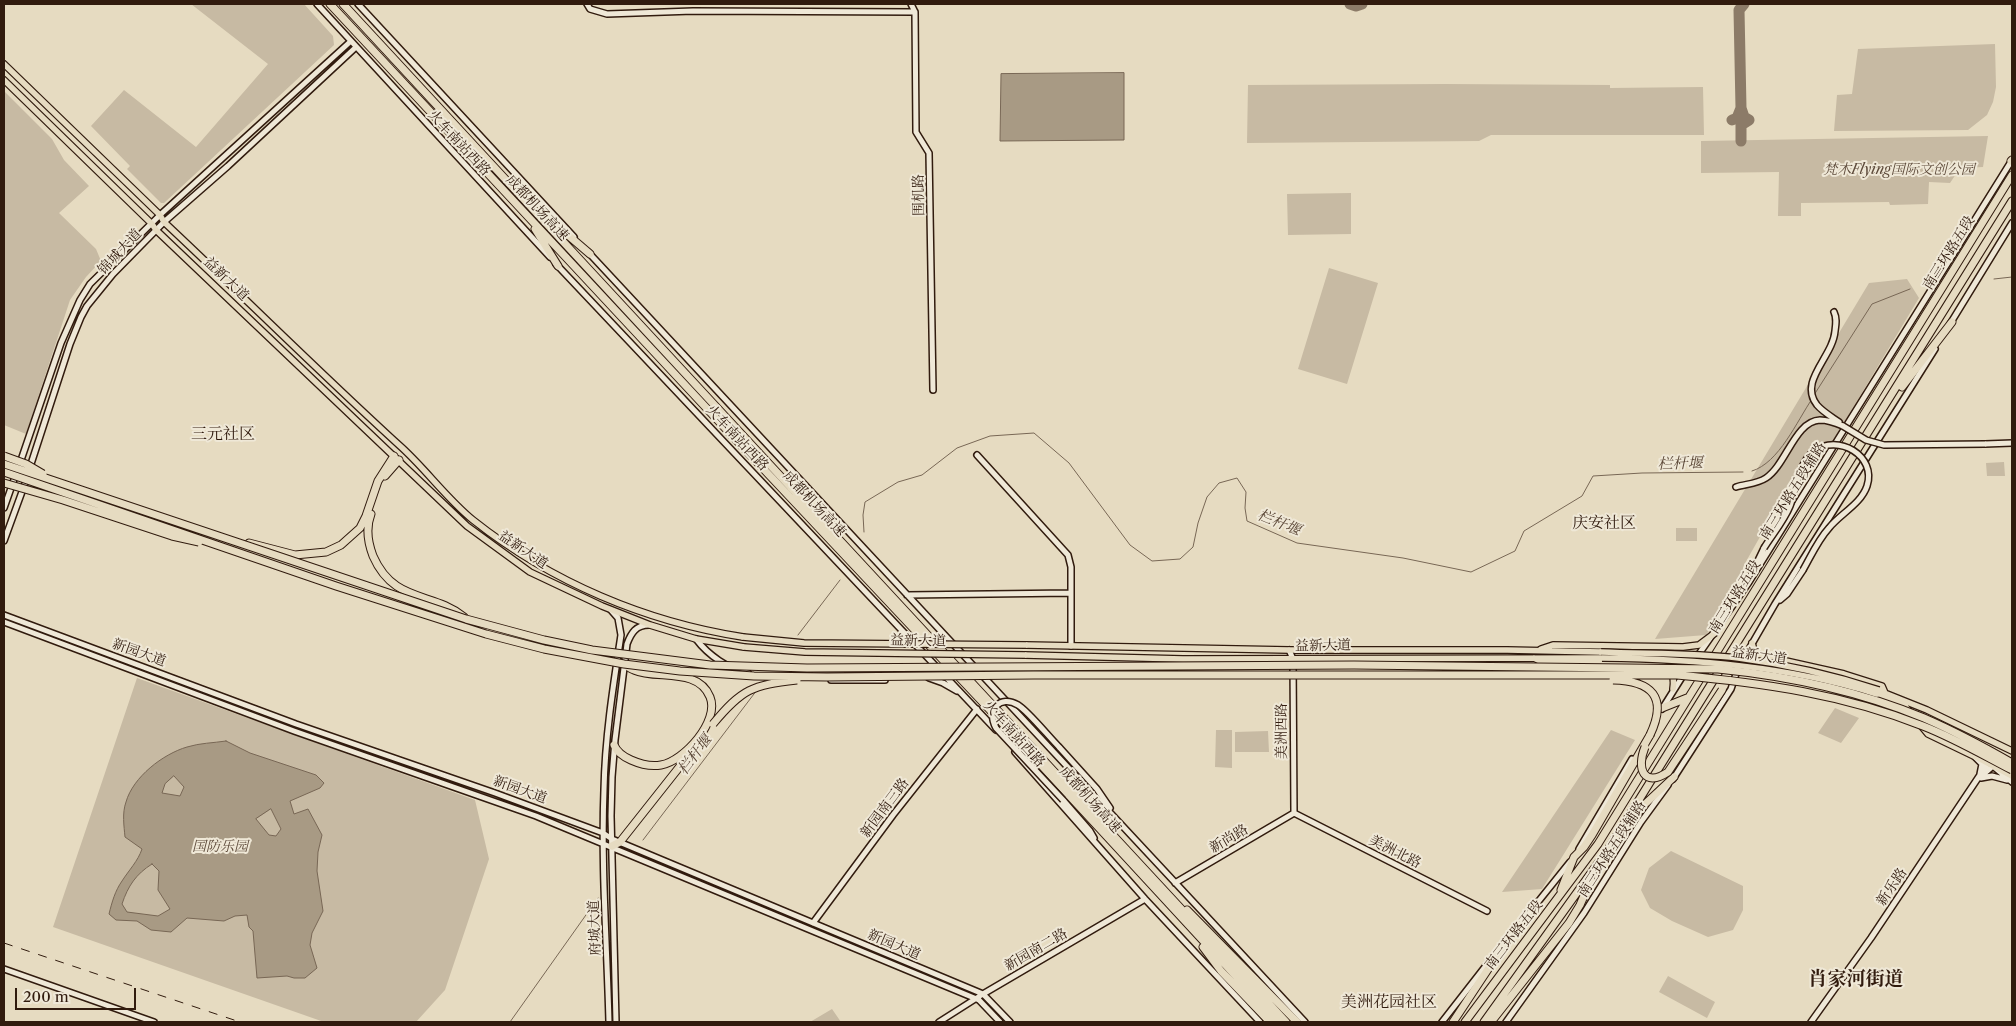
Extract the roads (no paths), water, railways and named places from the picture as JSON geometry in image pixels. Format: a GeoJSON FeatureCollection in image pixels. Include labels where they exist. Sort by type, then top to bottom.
{"type":"FeatureCollection","features":[{"type":"Feature","properties":{"kind":"highway","name":"成都机场高速"},"geometry":{"type":"LineString","coordinates":[[330,4],[527,216],[1154,878],[1286,1022]]}},
{"type":"Feature","properties":{"kind":"highway","name":"成都机场高速"},"geometry":{"type":"LineString","coordinates":[[343,4],[1045,765],[1180,917],[1278,1022]]}},
{"type":"Feature","properties":{"kind":"highway","name":"南三环路五段"},"geometry":{"type":"LineString","coordinates":[[1465,1022],[1493,982],[1598,844],[2012,175]]}},
{"type":"Feature","properties":{"kind":"highway"},"geometry":{"type":"LineString","coordinates":[[516,190],[590,254]]}},
{"type":"Feature","properties":{"kind":"highway","name":"南三环路五段"},"geometry":{"type":"LineString","coordinates":[[1484,1022],[1609,848],[2012,201]]}},
{"type":"Feature","properties":{"kind":"highway"},"geometry":{"type":"LineString","coordinates":[[527,216],[558,266]]}},
{"type":"Feature","properties":{"kind":"highway"},"geometry":{"type":"LineString","coordinates":[[1877,418],[1952,322]]}},
{"type":"Feature","properties":{"kind":"highway"},"geometry":{"type":"LineString","coordinates":[[4,456],[26,464],[54,481]]}},
{"type":"Feature","properties":{"kind":"highway"},"geometry":{"type":"LineString","coordinates":[[229,538],[294,555],[326,552],[352,537],[360,528],[368,517],[380,483],[396,458]]}},
{"type":"Feature","properties":{"kind":"highway"},"geometry":{"type":"LineString","coordinates":[[4,464],[229,538],[339,578],[466,619],[536,638],[592,650],[710,665],[807,668],[1374,665],[1718,669],[1750,672],[1806,682],[1895,707],[1948,729],[2012,763]]}},
{"type":"Feature","properties":{"kind":"highway"},"geometry":{"type":"LineString","coordinates":[[4,472],[336,586],[486,634],[544,649],[624,664],[715,674],[827,677],[1677,675],[1734,680],[1812,692],[1864,706],[1925,727],[2012,768]]}},
{"type":"Feature","properties":{"kind":"highway"},"geometry":{"type":"LineString","coordinates":[[4,483],[63,500],[172,536],[226,548]]}},
{"type":"Feature","properties":{"kind":"highway"},"geometry":{"type":"LineString","coordinates":[[368,517],[368,535],[371,550],[384,575],[400,589],[456,611],[466,619]]}},
{"type":"Feature","properties":{"kind":"highway"},"geometry":{"type":"LineString","coordinates":[[612,843],[620,842],[711,723],[712,713],[711,701],[706,689],[699,683],[688,678],[634,670],[624,664]]}},
{"type":"Feature","properties":{"kind":"highway"},"geometry":{"type":"LineString","coordinates":[[1644,747],[1640,766],[1644,773],[1654,777],[1662,776],[1668,772],[1738,668]]}},
{"type":"Feature","properties":{"kind":"highway"},"geometry":{"type":"LineString","coordinates":[[1558,898],[1574,857],[1584,847],[1644,747],[1658,716],[1657,703],[1650,692],[1641,684],[1631,680],[1604,679],[1591,676]]}},
{"type":"Feature","properties":{"kind":"highway"},"geometry":{"type":"LineString","coordinates":[[614,745],[622,755],[638,763],[662,765],[674,760],[686,751],[711,723],[743,693],[769,683],[827,677]]}},
{"type":"Feature","properties":{"kind":"highway"},"geometry":{"type":"LineString","coordinates":[[1662,708],[1687,698]]}},
{"type":"Feature","properties":{"kind":"highway"},"geometry":{"type":"LineString","coordinates":[[1609,848],[1644,804],[1674,777]]}},
{"type":"Feature","properties":{"kind":"highway"},"geometry":{"type":"LineString","coordinates":[[1491,1022],[1569,923],[1580,905],[1595,869]]}},
{"type":"Feature","properties":{"kind":"highway"},"geometry":{"type":"LineString","coordinates":[[1154,878],[1194,915],[1297,1022]]}},
{"type":"Feature","properties":{"kind":"highway"},"geometry":{"type":"LineString","coordinates":[[1180,917],[1221,971],[1270,1022]]}},
{"type":"Feature","properties":{"kind":"highway"},"geometry":{"type":"LineString","coordinates":[[1453,1022],[1506,942]]}},
{"type":"Feature","properties":{"kind":"main road","name":"火车南站西路"},"geometry":{"type":"LineString","coordinates":[[317,4],[558,266],[804,526],[890,620],[965,696],[1145,899],[1260,1022]]}},
{"type":"Feature","properties":{"kind":"main road"},"geometry":{"type":"LineString","coordinates":[[358,4],[1305,1022]]}},
{"type":"Feature","properties":{"kind":"main road"},"geometry":{"type":"LineString","coordinates":[[587,4],[590,9],[607,14],[693,11],[916,12]]}},
{"type":"Feature","properties":{"kind":"main road","name":"围机路"},"geometry":{"type":"LineString","coordinates":[[912,4],[916,12],[916,132],[930,153],[933,390]]}},
{"type":"Feature","properties":{"kind":"main road","name":"锦城大道"},"geometry":{"type":"LineString","coordinates":[[4,508],[61,343],[80,300],[90,284],[160,215],[351,41]]}},
{"type":"Feature","properties":{"kind":"main road","name":"锦城大道"},"geometry":{"type":"LineString","coordinates":[[4,541],[19,502],[81,317],[113,274],[164,222],[228,166],[344,56],[356,47]]}},
{"type":"Feature","properties":{"kind":"main road"},"geometry":{"type":"LineString","coordinates":[[340,51],[344,53],[344,56]]}},
{"type":"Feature","properties":{"kind":"main road","name":"益新大道"},"geometry":{"type":"LineString","coordinates":[[4,64],[160,215],[164,222],[408,453],[426,474],[473,520],[536,563],[578,586],[639,612],[703,630],[743,637],[804,643],[1699,655],[1737,658],[1798,668],[1880,692],[1927,710],[2012,750]]}},
{"type":"Feature","properties":{"kind":"main road","name":"益新大道"},"geometry":{"type":"LineString","coordinates":[[4,80],[156,230],[466,526],[530,572],[611,610],[650,625],[696,639],[744,648],[805,652],[1183,659],[1293,659],[1533,654]]}},
{"type":"Feature","properties":{"kind":"main road","name":"南三环路五段辅路"},"geometry":{"type":"LineString","coordinates":[[1442,1022],[1574,857],[1673,689],[1715,633],[1749,582],[2012,160]]}},
{"type":"Feature","properties":{"kind":"main road","name":"南三环路五段辅路"},"geometry":{"type":"LineString","coordinates":[[1506,1022],[1584,912],[1641,822],[1674,777],[1731,689],[1738,668],[1775,604],[2012,223]]}},
{"type":"Feature","properties":{"kind":"main road"},"geometry":{"type":"LineString","coordinates":[[1834,312],[1836,320],[1833,345],[1813,379],[1811,390],[1817,405],[1843,426],[1866,440],[1884,445],[2012,444]]}},
{"type":"Feature","properties":{"kind":"main road"},"geometry":{"type":"LineString","coordinates":[[1736,487],[1759,482],[1770,475],[1778,467],[1802,429],[1810,422],[1823,420],[1843,426]]}},
{"type":"Feature","properties":{"kind":"main road"},"geometry":{"type":"LineString","coordinates":[[1749,582],[1753,568],[1789,507],[1801,470],[1809,456],[1828,445],[1844,446],[1861,456],[1869,473],[1868,485],[1857,501],[1828,528],[1787,594],[1775,604]]}},
{"type":"Feature","properties":{"kind":"main road"},"geometry":{"type":"LineString","coordinates":[[977,455],[1068,555],[1071,567],[1071,646]]}},
{"type":"Feature","properties":{"kind":"main road"},"geometry":{"type":"LineString","coordinates":[[907,595],[1071,593]]}},
{"type":"Feature","properties":{"kind":"main road","name":"府城大道"},"geometry":{"type":"LineString","coordinates":[[609,1022],[603,833],[606,735],[621,635],[621,626],[618,618],[611,610]]}},
{"type":"Feature","properties":{"kind":"main road","name":"新园大道"},"geometry":{"type":"LineString","coordinates":[[4,615],[296,724],[495,793],[603,833],[612,843]]}},
{"type":"Feature","properties":{"kind":"main road","name":"新园大道"},"geometry":{"type":"LineString","coordinates":[[4,622],[285,728],[502,803],[604,843],[612,843],[976,999],[1000,1022]]}},
{"type":"Feature","properties":{"kind":"main road","name":"府城大道"},"geometry":{"type":"LineString","coordinates":[[616,1022],[612,843],[614,745],[627,644],[630,634],[640,627],[650,625]]}},
{"type":"Feature","properties":{"kind":"main road"},"geometry":{"type":"LineString","coordinates":[[1673,689],[1674,678],[1670,670],[1666,666],[1658,664],[1540,661],[1533,654],[1553,645],[1637,647],[1699,645],[1715,633]]}},
{"type":"Feature","properties":{"kind":"main road"},"geometry":{"type":"LineString","coordinates":[[696,639],[712,657],[744,672],[779,679],[856,681],[931,678],[943,682],[965,696]]}},
{"type":"Feature","properties":{"kind":"main road"},"geometry":{"type":"LineString","coordinates":[[1752,643],[1758,655],[1844,674],[1882,686],[1880,692]]}},
{"type":"Feature","properties":{"kind":"main road","name":"美洲西路"},"geometry":{"type":"LineString","coordinates":[[1289,650],[1293,659],[1294,813]]}},
{"type":"Feature","properties":{"kind":"main road","name":"益新大道"},"geometry":{"type":"LineString","coordinates":[[1880,692],[1904,705],[1928,734],[1988,763],[2012,780]]}},
{"type":"Feature","properties":{"kind":"main road"},"geometry":{"type":"LineString","coordinates":[[1100,848],[1090,831],[996,728],[992,719],[992,712],[999,704],[1003,702],[1016,704],[1097,789],[1118,821]]}},
{"type":"Feature","properties":{"kind":"main road","name":"新园南三路"},"geometry":{"type":"LineString","coordinates":[[813,923],[893,815],[977,709]]}},
{"type":"Feature","properties":{"kind":"main road"},"geometry":{"type":"LineString","coordinates":[[1993,740],[1972,735],[1966,737],[1967,746],[1988,763],[1993,762],[2012,768]]}},
{"type":"Feature","properties":{"kind":"main road"},"geometry":{"type":"LineString","coordinates":[[2001,744],[1999,753],[2003,760],[2012,768]]}},
{"type":"Feature","properties":{"kind":"main road"},"geometry":{"type":"LineString","coordinates":[[1973,756],[1982,764],[1979,780]]}},
{"type":"Feature","properties":{"kind":"main road","name":"新乐路"},"geometry":{"type":"LineString","coordinates":[[1812,1022],[1872,938],[1979,780],[1988,763]]}},
{"type":"Feature","properties":{"kind":"main road"},"geometry":{"type":"LineString","coordinates":[[1979,780],[1985,776],[2012,780]]}},
{"type":"Feature","properties":{"kind":"main road","name":"新尚路"},"geometry":{"type":"LineString","coordinates":[[1175,883],[1294,813]]}},
{"type":"Feature","properties":{"kind":"main road","name":"美洲北路"},"geometry":{"type":"LineString","coordinates":[[1294,813],[1487,911]]}},
{"type":"Feature","properties":{"kind":"main road","name":"新园大道"},"geometry":{"type":"LineString","coordinates":[[620,842],[983,994],[1010,1022]]}},
{"type":"Feature","properties":{"kind":"main road","name":"新园南二路"},"geometry":{"type":"LineString","coordinates":[[939,1022],[1145,899]]}},
{"type":"Feature","properties":{"kind":"main road"},"geometry":{"type":"LineString","coordinates":[[4,969],[154,1022]]}},
{"type":"Feature","properties":{"kind":"waterway","name":"栏杆堰"},"geometry":{"type":"LineString","coordinates":[[1994,279],[2012,277]]}},
{"type":"Feature","properties":{"kind":"waterway","name":"栏杆堰"},"geometry":{"type":"LineString","coordinates":[[1814,395],[1872,304],[1910,289]]}},
{"type":"Feature","properties":{"kind":"waterway","name":"栏杆堰"},"geometry":{"type":"LineString","coordinates":[[1752,471],[1762,467],[1779,451],[1812,399]]}},
{"type":"Feature","properties":{"kind":"waterway","name":"栏杆堰"},"geometry":{"type":"LineString","coordinates":[[864,532],[863,515],[865,502],[898,482],[922,475],[957,448],[990,436],[1034,433],[1069,463],[1130,545],[1152,561],[1180,559],[1193,547],[1198,523],[1207,497],[1219,483],[1237,478],[1246,492],[1245,508],[1247,521],[1297,543],[1403,558],[1471,572],[1515,551],[1524,531],[1582,496],[1593,476],[1642,473],[1743,472]]}},
{"type":"Feature","properties":{"kind":"waterway","name":"栏杆堰"},"geometry":{"type":"LineString","coordinates":[[798,635],[840,580]]}},
{"type":"Feature","properties":{"kind":"waterway","name":"栏杆堰"},"geometry":{"type":"LineString","coordinates":[[643,840],[757,690]]}},
{"type":"Feature","properties":{"kind":"waterway","name":"栏杆堰"},"geometry":{"type":"LineString","coordinates":[[510,1022],[598,898]]}},
{"type":"Feature","properties":{"kind":"railway"},"geometry":{"type":"LineString","coordinates":[[4,943],[240,1022]]}},
{"type":"Feature","properties":{"kind":"district","name":"三元社区"},"geometry":{"type":"Point","coordinates":[223,434]}},
{"type":"Feature","properties":{"kind":"district","name":"庆安社区"},"geometry":{"type":"Point","coordinates":[1604,523]}},
{"type":"Feature","properties":{"kind":"district","name":"肖家河街道"},"geometry":{"type":"Point","coordinates":[1856,980]}},
{"type":"Feature","properties":{"kind":"district","name":"美洲花园社区"},"geometry":{"type":"Point","coordinates":[1389,1002]}},
{"type":"Feature","properties":{"kind":"park label","name":"梵木Flying国际文创公园"},"geometry":{"type":"Point","coordinates":[1899,170]}},
{"type":"Feature","properties":{"kind":"park label","name":"国防乐园"},"geometry":{"type":"Point","coordinates":[220,847]}}]}
